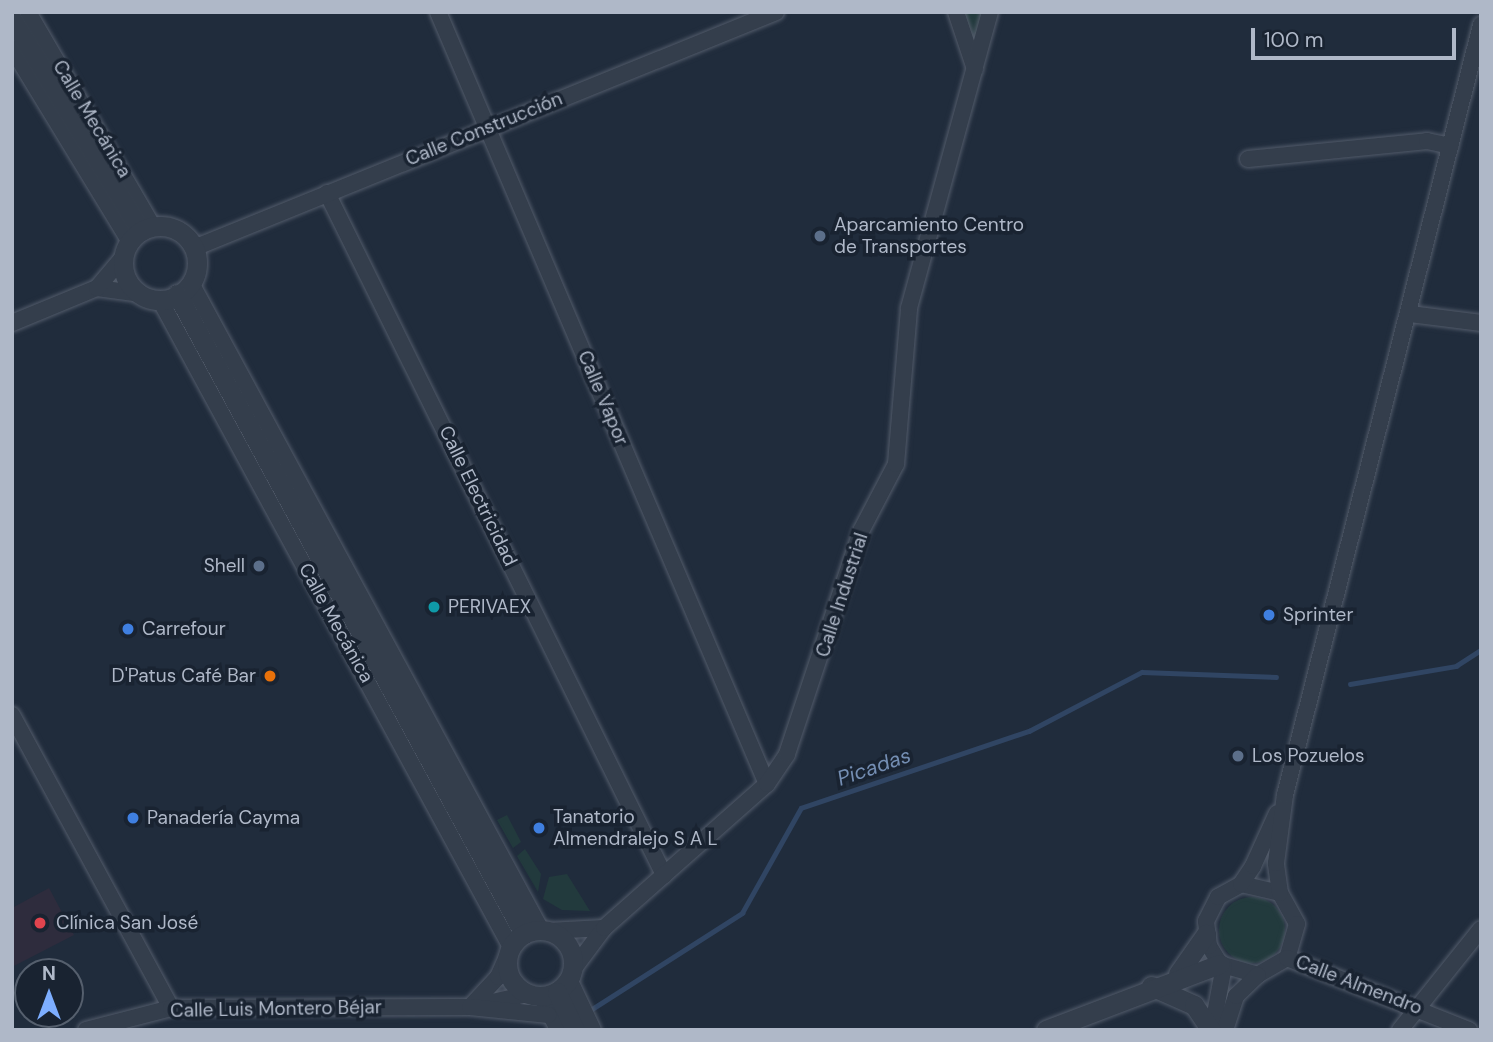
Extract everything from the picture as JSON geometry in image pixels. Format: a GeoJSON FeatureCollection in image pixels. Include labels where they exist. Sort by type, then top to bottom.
{"type":"FeatureCollection","features":[{"type":"Feature","properties":{"kind":"street","name":"Calle Mecánica"},"geometry":{"type":"LineString","coordinates":[[28,12],[137,239]]}},
{"type":"Feature","properties":{"kind":"street","name":"Calle Vapor"},"geometry":{"type":"LineString","coordinates":[[438,12],[767,784]]}},
{"type":"Feature","properties":{"kind":"street","name":"Calle Construcción"},"geometry":{"type":"LineString","coordinates":[[194,248],[486,127],[776,12]]}},
{"type":"Feature","properties":{"kind":"street"},"geometry":{"type":"LineString","coordinates":[[956,12],[975,69]]}},
{"type":"Feature","properties":{"kind":"street","name":"Calle Industrial"},"geometry":{"type":"LineString","coordinates":[[553,987],[604,928],[767,784],[787,754],[861,531],[897,464],[909,308],[990,12]]}},
{"type":"Feature","properties":{"kind":"street"},"geometry":{"type":"LineString","coordinates":[[12,19],[137,239],[125,275],[168,293],[526,939]]}},
{"type":"Feature","properties":{"kind":"street"},"geometry":{"type":"LineString","coordinates":[[1225,1030],[1236,996],[1258,975],[1287,958],[1297,924],[1280,893],[1276,863],[1285,795],[1410,314],[1481,25]]}},
{"type":"Feature","properties":{"kind":"street","name":"Calle Mecánica"},"geometry":{"type":"LineString","coordinates":[[12,48],[137,239]]}},
{"type":"Feature","properties":{"kind":"street"},"geometry":{"type":"LineString","coordinates":[[1248,159],[1427,141],[1450,146]]}},
{"type":"Feature","properties":{"kind":"street","name":"Calle Electricidad"},"geometry":{"type":"LineString","coordinates":[[327,193],[664,875]]}},
{"type":"Feature","properties":{"kind":"street"},"geometry":{"type":"LineString","coordinates":[[97,288],[137,239],[179,231],[194,248],[168,293]]}},
{"type":"Feature","properties":{"kind":"street"},"geometry":{"type":"LineString","coordinates":[[12,323],[97,288],[168,293]]}},
{"type":"Feature","properties":{"kind":"street"},"geometry":{"type":"LineString","coordinates":[[1410,314],[1481,323]]}},
{"type":"Feature","properties":{"kind":"street"},"geometry":{"type":"LineString","coordinates":[[12,715],[171,1008]]}},
{"type":"Feature","properties":{"kind":"street"},"geometry":{"type":"LineString","coordinates":[[1178,975],[1206,934],[1210,908],[1241,884],[1285,795]]}},
{"type":"Feature","properties":{"kind":"street"},"geometry":{"type":"LineString","coordinates":[[1241,884],[1280,893]]}},
{"type":"Feature","properties":{"kind":"street"},"geometry":{"type":"LineString","coordinates":[[470,1007],[498,977],[526,939],[604,928]]}},
{"type":"Feature","properties":{"kind":"street"},"geometry":{"type":"LineString","coordinates":[[1400,1030],[1481,929]]}},
{"type":"Feature","properties":{"kind":"street"},"geometry":{"type":"LineString","coordinates":[[1206,934],[1222,965],[1212,1030]]}},
{"type":"Feature","properties":{"kind":"street"},"geometry":{"type":"LineString","coordinates":[[526,939],[566,942],[553,987],[571,1021]]}},
{"type":"Feature","properties":{"kind":"street"},"geometry":{"type":"LineString","coordinates":[[526,939],[510,978],[553,987]]}},
{"type":"Feature","properties":{"kind":"street","name":"Calle Almendro"},"geometry":{"type":"LineString","coordinates":[[1287,958],[1417,1006],[1469,1030]]}},
{"type":"Feature","properties":{"kind":"street"},"geometry":{"type":"LineString","coordinates":[[1046,1030],[1178,975],[1222,965],[1258,975]]}},
{"type":"Feature","properties":{"kind":"street"},"geometry":{"type":"LineString","coordinates":[[1151,986],[1194,1005],[1212,1030]]}},
{"type":"Feature","properties":{"kind":"street","name":"Calle Luis Montero Béjar"},"geometry":{"type":"LineString","coordinates":[[470,1007],[553,987]]}},
{"type":"Feature","properties":{"kind":"street","name":"Calle Luis Montero Béjar"},"geometry":{"type":"LineString","coordinates":[[86,1030],[171,1008],[470,1007],[571,1021]]}},
{"type":"Feature","properties":{"kind":"shaded area","name":"Clínica San José"},"geometry":{"type":"Polygon","coordinates":[[[49,888],[74,935],[29,958],[14,958],[12,967],[12,908],[49,888]]]}},
{"type":"Feature","properties":{"kind":"green space"},"geometry":{"type":"Polygon","coordinates":[[[963,12],[984,12],[976,41],[970,41],[963,12]]]}},
{"type":"Feature","properties":{"kind":"green space"},"geometry":{"type":"Polygon","coordinates":[[[507,815],[521,842],[513,848],[497,820],[507,815]]]}},
{"type":"Feature","properties":{"kind":"green space"},"geometry":{"type":"Polygon","coordinates":[[[525,849],[541,874],[538,892],[517,856],[525,849]]]}},
{"type":"Feature","properties":{"kind":"green space"},"geometry":{"type":"Polygon","coordinates":[[[567,874],[590,911],[562,910],[543,899],[549,877],[567,874]]]}},
{"type":"Feature","properties":{"kind":"green space"},"geometry":{"type":"Polygon","coordinates":[[[1252,897],[1265,899],[1275,907],[1283,917],[1283,943],[1275,953],[1265,961],[1252,963],[1239,961],[1229,953],[1221,943],[1219,930],[1221,917],[1229,907],[1239,899],[1252,897]]]}},
{"type":"Feature","properties":{"kind":"waterway","name":"Picadas"},"geometry":{"type":"LineString","coordinates":[[1350,684],[1456,666],[1481,650]]}},
{"type":"Feature","properties":{"kind":"waterway","name":"Picadas"},"geometry":{"type":"LineString","coordinates":[[589,1011],[742,913],[801,808],[1029,731],[1142,672],[1276,677]]}},
{"type":"Feature","properties":{"kind":"place","name":"Aparcamiento Centro de Transportes"},"geometry":{"type":"Point","coordinates":[820,236]}},
{"type":"Feature","properties":{"kind":"place","name":"Shell"},"geometry":{"type":"Point","coordinates":[259,566]}},
{"type":"Feature","properties":{"kind":"place","name":"PERIVAEX"},"geometry":{"type":"Point","coordinates":[434,607]}},
{"type":"Feature","properties":{"kind":"place","name":"Sprinter"},"geometry":{"type":"Point","coordinates":[1269,615]}},
{"type":"Feature","properties":{"kind":"place","name":"Carrefour"},"geometry":{"type":"Point","coordinates":[128,629]}},
{"type":"Feature","properties":{"kind":"place","name":"D'Patus Café Bar"},"geometry":{"type":"Point","coordinates":[270,676]}},
{"type":"Feature","properties":{"kind":"place","name":"Los Pozuelos"},"geometry":{"type":"Point","coordinates":[1238,756]}},
{"type":"Feature","properties":{"kind":"place","name":"Panadería Cayma"},"geometry":{"type":"Point","coordinates":[133,818]}},
{"type":"Feature","properties":{"kind":"place","name":"Tanatorio Almendralejo S A L"},"geometry":{"type":"Point","coordinates":[539,828]}},
{"type":"Feature","properties":{"kind":"place","name":"Clínica San José"},"geometry":{"type":"Point","coordinates":[40,923]}}]}
